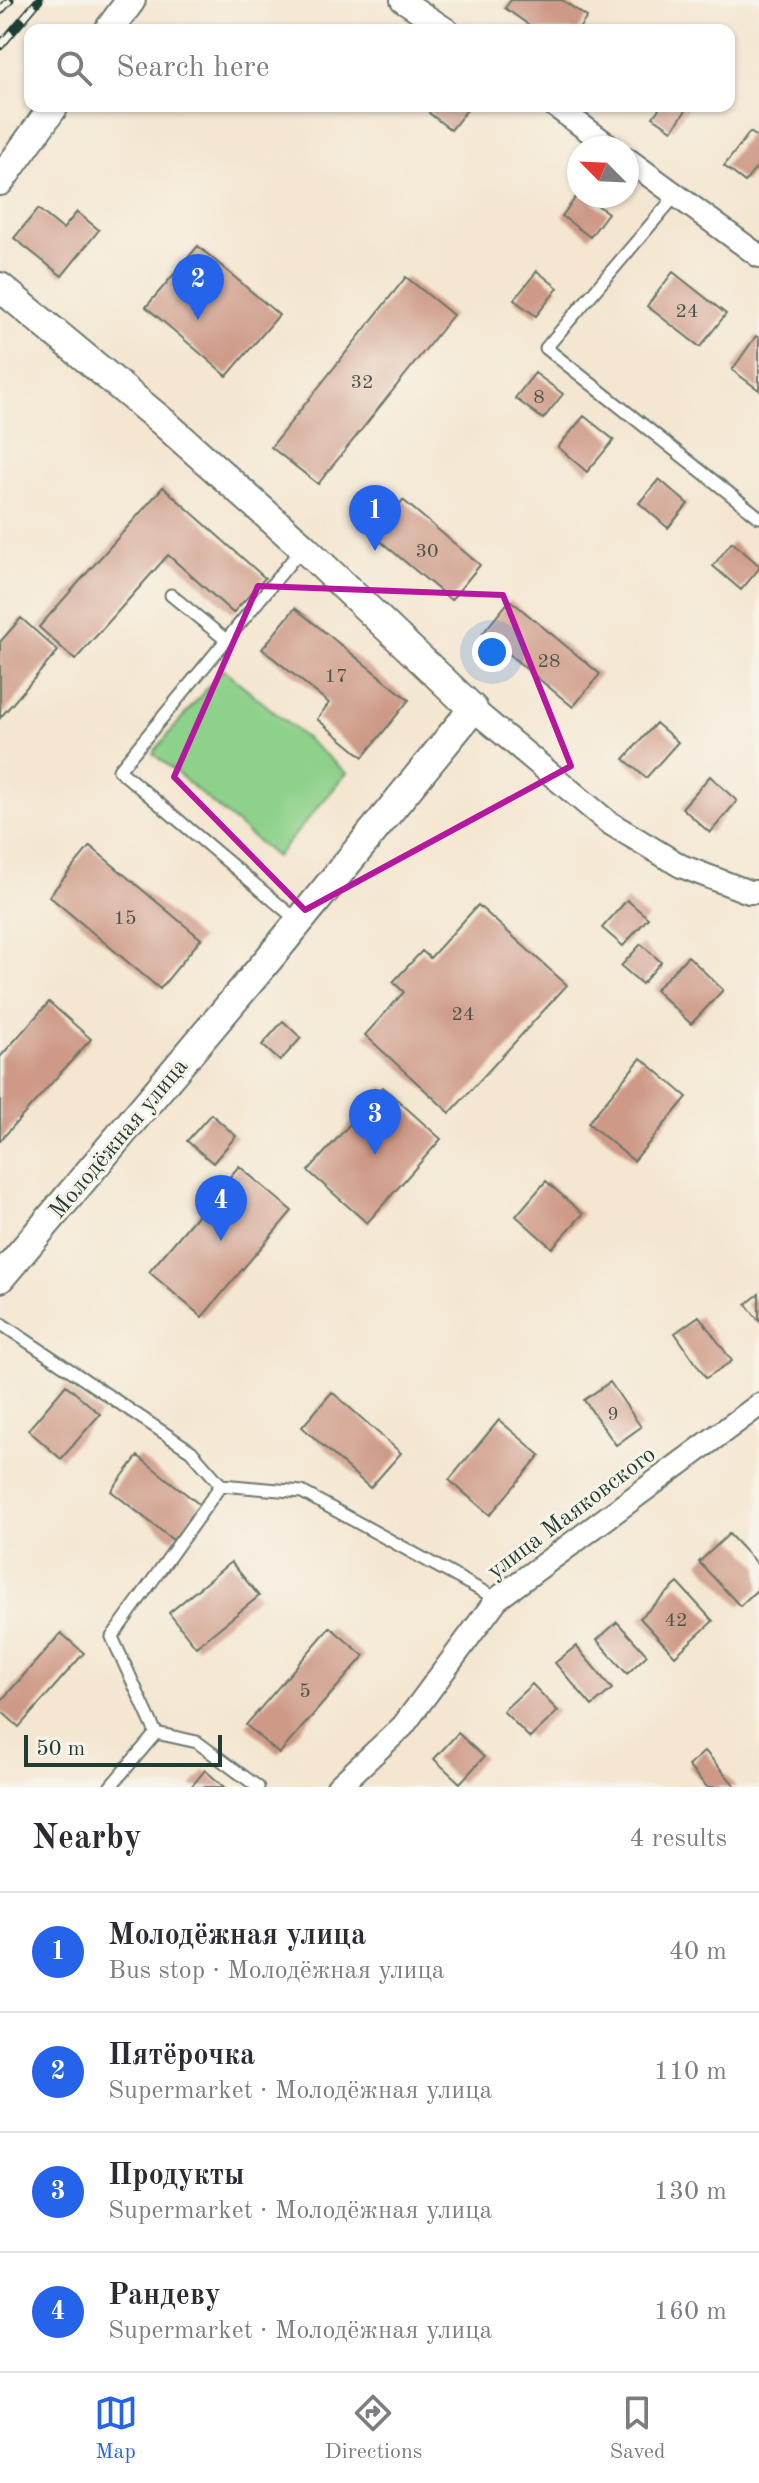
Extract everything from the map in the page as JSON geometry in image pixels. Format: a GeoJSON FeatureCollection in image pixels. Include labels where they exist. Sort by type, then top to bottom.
{"type":"FeatureCollection","features":[{"type":"Feature","properties":{"kind":"street"},"geometry":{"type":"LineString","coordinates":[[113,24],[131,0]]}},
{"type":"Feature","properties":{"kind":"street"},"geometry":{"type":"LineString","coordinates":[[402,0],[438,24]]}},
{"type":"Feature","properties":{"kind":"street"},"geometry":{"type":"LineString","coordinates":[[0,181],[50,112]]}},
{"type":"Feature","properties":{"kind":"street"},"geometry":{"type":"LineString","coordinates":[[563,112],[596,136]]}},
{"type":"Feature","properties":{"kind":"street"},"geometry":{"type":"LineString","coordinates":[[639,168],[759,256]]}},
{"type":"Feature","properties":{"kind":"street"},"geometry":{"type":"LineString","coordinates":[[0,287],[163,422],[303,547],[473,709],[608,822],[681,866],[749,892],[759,892]]}},
{"type":"Feature","properties":{"kind":"street","name":"Молодёжная улица"},"geometry":{"type":"LineString","coordinates":[[0,1278],[473,709]]}},
{"type":"Feature","properties":{"kind":"street","name":"улица Маяковского"},"geometry":{"type":"LineString","coordinates":[[338,1787],[403,1726],[497,1599],[759,1405]]}},
{"type":"Feature","properties":{"kind":"lane"},"geometry":{"type":"LineString","coordinates":[[676,195],[546,348],[759,517]]}},
{"type":"Feature","properties":{"kind":"lane"},"geometry":{"type":"LineString","coordinates":[[299,921],[119,770],[303,547]]}},
{"type":"Feature","properties":{"kind":"lane"},"geometry":{"type":"LineString","coordinates":[[171,595],[226,640]]}},
{"type":"Feature","properties":{"kind":"lane"},"geometry":{"type":"LineString","coordinates":[[0,1323],[191,1451],[221,1485],[302,1492],[497,1599]]}},
{"type":"Feature","properties":{"kind":"lane"},"geometry":{"type":"LineString","coordinates":[[156,1733],[112,1637],[221,1485]]}},
{"type":"Feature","properties":{"kind":"lane"},"geometry":{"type":"LineString","coordinates":[[110,1787],[156,1733]]}},
{"type":"Feature","properties":{"kind":"lane"},"geometry":{"type":"LineString","coordinates":[[156,1733],[197,1742],[258,1787]]}},
{"type":"Feature","properties":{"kind":"highlighted area"},"geometry":{"type":"Polygon","coordinates":[[[258,586],[503,595],[571,766],[305,910],[174,777],[258,586]]]}},
{"type":"Feature","properties":{"kind":"green space"},"geometry":{"type":"Polygon","coordinates":[[[223,669],[347,773],[276,857],[153,753],[223,669]]]}},
{"type":"Feature","properties":{"kind":"building"},"geometry":{"type":"Polygon","coordinates":[[[511,0],[562,0],[587,17],[582,24],[528,24],[505,8],[511,0]]]}},
{"type":"Feature","properties":{"kind":"building"},"geometry":{"type":"Polygon","coordinates":[[[430,112],[465,112],[451,130],[430,112]]]}},
{"type":"Feature","properties":{"kind":"building"},"geometry":{"type":"Polygon","coordinates":[[[657,112],[685,112],[672,130],[653,117],[657,112]]]}},
{"type":"Feature","properties":{"kind":"building"},"geometry":{"type":"Polygon","coordinates":[[[750,132],[759,138],[759,164],[745,182],[724,166],[750,132]]]}},
{"type":"Feature","properties":{"kind":"building"},"geometry":{"type":"Polygon","coordinates":[[[568,208],[601,208],[608,213],[590,237],[562,216],[568,208]]]}},
{"type":"Feature","properties":{"kind":"building"},"geometry":{"type":"Polygon","coordinates":[[[38,209],[63,229],[77,212],[99,230],[62,276],[14,238],[38,209]]]}},
{"type":"Feature","properties":{"kind":"building"},"geometry":{"type":"Polygon","coordinates":[[[198,246],[279,315],[227,376],[146,307],[198,246]]]}},
{"type":"Feature","properties":{"kind":"building"},"geometry":{"type":"Polygon","coordinates":[[[537,271],[558,288],[536,316],[514,300],[537,271]]]}},
{"type":"Feature","properties":{"kind":"building"},"geometry":{"type":"Polygon","coordinates":[[[673,272],[726,314],[700,347],[647,306],[673,272]]]}},
{"type":"Feature","properties":{"kind":"building"},"geometry":{"type":"Polygon","coordinates":[[[406,277],[453,315],[318,484],[271,447],[406,277]]]}},
{"type":"Feature","properties":{"kind":"building"},"geometry":{"type":"Polygon","coordinates":[[[756,336],[759,338],[759,390],[732,370],[756,336]]]}},
{"type":"Feature","properties":{"kind":"building"},"geometry":{"type":"Polygon","coordinates":[[[535,373],[563,394],[543,419],[515,398],[535,373]]]}},
{"type":"Feature","properties":{"kind":"building"},"geometry":{"type":"Polygon","coordinates":[[[584,416],[614,440],[587,472],[558,447],[584,416]]]}},
{"type":"Feature","properties":{"kind":"building"},"geometry":{"type":"Polygon","coordinates":[[[659,479],[688,504],[668,528],[639,503],[659,479]]]}},
{"type":"Feature","properties":{"kind":"building"},"geometry":{"type":"Polygon","coordinates":[[[163,487],[265,578],[233,613],[168,555],[75,660],[39,627],[163,487]]]}},
{"type":"Feature","properties":{"kind":"building"},"geometry":{"type":"Polygon","coordinates":[[[403,500],[480,565],[451,600],[373,535],[403,500]]]}},
{"type":"Feature","properties":{"kind":"building"},"geometry":{"type":"Polygon","coordinates":[[[732,542],[759,565],[741,590],[713,566],[732,542]]]}},
{"type":"Feature","properties":{"kind":"building"},"geometry":{"type":"Polygon","coordinates":[[[510,600],[600,674],[573,707],[483,633],[510,600]]]}},
{"type":"Feature","properties":{"kind":"building"},"geometry":{"type":"Polygon","coordinates":[[[295,608],[409,700],[363,757],[317,719],[329,703],[262,649],[295,608]]]}},
{"type":"Feature","properties":{"kind":"building"},"geometry":{"type":"Polygon","coordinates":[[[21,618],[58,651],[0,718],[0,642],[21,618]]]}},
{"type":"Feature","properties":{"kind":"building"},"geometry":{"type":"Polygon","coordinates":[[[656,723],[678,742],[646,778],[624,759],[656,723]]]}},
{"type":"Feature","properties":{"kind":"building"},"geometry":{"type":"Polygon","coordinates":[[[710,776],[737,801],[710,833],[682,808],[710,776]]]}},
{"type":"Feature","properties":{"kind":"building"},"geometry":{"type":"Polygon","coordinates":[[[90,846],[201,939],[160,989],[49,896],[90,846]]]}},
{"type":"Feature","properties":{"kind":"building"},"geometry":{"type":"Polygon","coordinates":[[[627,900],[648,918],[623,946],[602,928],[627,900]]]}},
{"type":"Feature","properties":{"kind":"building"},"geometry":{"type":"Polygon","coordinates":[[[478,905],[567,985],[450,1113],[365,1035],[404,992],[393,982],[422,951],[430,958],[478,905]]]}},
{"type":"Feature","properties":{"kind":"building"},"geometry":{"type":"Polygon","coordinates":[[[641,944],[661,962],[642,984],[621,966],[641,944]]]}},
{"type":"Feature","properties":{"kind":"building"},"geometry":{"type":"Polygon","coordinates":[[[688,956],[723,990],[691,1024],[655,990],[688,956]]]}},
{"type":"Feature","properties":{"kind":"building"},"geometry":{"type":"Polygon","coordinates":[[[49,1002],[91,1039],[0,1141],[0,1057],[49,1002]]]}},
{"type":"Feature","properties":{"kind":"building"},"geometry":{"type":"Polygon","coordinates":[[[283,1021],[301,1038],[280,1061],[262,1045],[283,1021]]]}},
{"type":"Feature","properties":{"kind":"building"},"geometry":{"type":"Polygon","coordinates":[[[641,1058],[687,1097],[634,1161],[588,1123],[641,1058]]]}},
{"type":"Feature","properties":{"kind":"building"},"geometry":{"type":"Polygon","coordinates":[[[383,1087],[441,1139],[367,1223],[308,1171],[383,1087]]]}},
{"type":"Feature","properties":{"kind":"building"},"geometry":{"type":"Polygon","coordinates":[[[211,1114],[236,1136],[213,1163],[187,1141],[211,1114]]]}},
{"type":"Feature","properties":{"kind":"building"},"geometry":{"type":"Polygon","coordinates":[[[239,1166],[292,1211],[202,1317],[149,1272],[239,1166]]]}},
{"type":"Feature","properties":{"kind":"building"},"geometry":{"type":"Polygon","coordinates":[[[546,1181],[583,1214],[552,1248],[516,1216],[546,1181]]]}},
{"type":"Feature","properties":{"kind":"building"},"geometry":{"type":"Polygon","coordinates":[[[759,1294],[759,1321],[746,1304],[759,1294]]]}},
{"type":"Feature","properties":{"kind":"building"},"geometry":{"type":"Polygon","coordinates":[[[699,1316],[732,1361],[706,1378],[675,1333],[699,1316]]]}},
{"type":"Feature","properties":{"kind":"building"},"geometry":{"type":"Polygon","coordinates":[[[610,1382],[641,1427],[616,1445],[584,1400],[610,1382]]]}},
{"type":"Feature","properties":{"kind":"building"},"geometry":{"type":"Polygon","coordinates":[[[66,1385],[100,1414],[61,1459],[28,1430],[66,1385]]]}},
{"type":"Feature","properties":{"kind":"building"},"geometry":{"type":"Polygon","coordinates":[[[332,1392],[401,1453],[370,1488],[302,1427],[332,1392]]]}},
{"type":"Feature","properties":{"kind":"building"},"geometry":{"type":"Polygon","coordinates":[[[499,1420],[540,1455],[490,1515],[449,1480],[499,1420]]]}},
{"type":"Feature","properties":{"kind":"building"},"geometry":{"type":"Polygon","coordinates":[[[138,1456],[200,1505],[173,1540],[111,1491],[138,1456]]]}},
{"type":"Feature","properties":{"kind":"building"},"geometry":{"type":"Polygon","coordinates":[[[729,1534],[759,1566],[759,1588],[740,1606],[699,1562],[729,1534]]]}},
{"type":"Feature","properties":{"kind":"building"},"geometry":{"type":"Polygon","coordinates":[[[231,1562],[259,1596],[196,1647],[169,1613],[231,1562]]]}},
{"type":"Feature","properties":{"kind":"building"},"geometry":{"type":"Polygon","coordinates":[[[678,1583],[713,1621],[675,1656],[640,1618],[678,1583]]]}},
{"type":"Feature","properties":{"kind":"building"},"geometry":{"type":"Polygon","coordinates":[[[617,1622],[647,1655],[627,1674],[597,1640],[617,1622]]]}},
{"type":"Feature","properties":{"kind":"building"},"geometry":{"type":"Polygon","coordinates":[[[330,1627],[364,1656],[279,1754],[246,1725],[330,1627]]]}},
{"type":"Feature","properties":{"kind":"building"},"geometry":{"type":"Polygon","coordinates":[[[61,1633],[84,1653],[19,1727],[0,1710],[0,1702],[61,1633]]]}},
{"type":"Feature","properties":{"kind":"building"},"geometry":{"type":"Polygon","coordinates":[[[576,1646],[612,1689],[592,1706],[555,1663],[576,1646]]]}},
{"type":"Feature","properties":{"kind":"building"},"geometry":{"type":"Polygon","coordinates":[[[532,1684],[558,1711],[530,1738],[503,1711],[532,1684]]]}},
{"type":"Feature","properties":{"kind":"building"},"geometry":{"type":"Polygon","coordinates":[[[458,1733],[484,1757],[460,1783],[434,1759],[458,1733]]]}},
{"type":"Feature","properties":{"kind":"building"},"geometry":{"type":"Polygon","coordinates":[[[705,1751],[736,1787],[707,1787],[688,1766],[705,1751]]]}},
{"type":"Feature","properties":{"kind":"building"},"geometry":{"type":"Polygon","coordinates":[[[205,1770],[224,1787],[191,1787],[205,1770]]]}},
{"type":"Feature","properties":{"kind":"railway"},"geometry":{"type":"LineString","coordinates":[[0,11],[10,0]]}},
{"type":"Feature","properties":{"kind":"railway"},"geometry":{"type":"LineString","coordinates":[[0,46],[39,0]]}},
{"type":"Feature","properties":{"kind":"place","name":"Пятёрочка"},"geometry":{"type":"Point","coordinates":[198,320]}},
{"type":"Feature","properties":{"kind":"place","name":"Молодёжная улица"},"geometry":{"type":"Point","coordinates":[375,551]}},
{"type":"Feature","properties":{"kind":"place","name":"Продукты"},"geometry":{"type":"Point","coordinates":[375,1155]}},
{"type":"Feature","properties":{"kind":"place","name":"Рандеву"},"geometry":{"type":"Point","coordinates":[221,1241]}}]}
